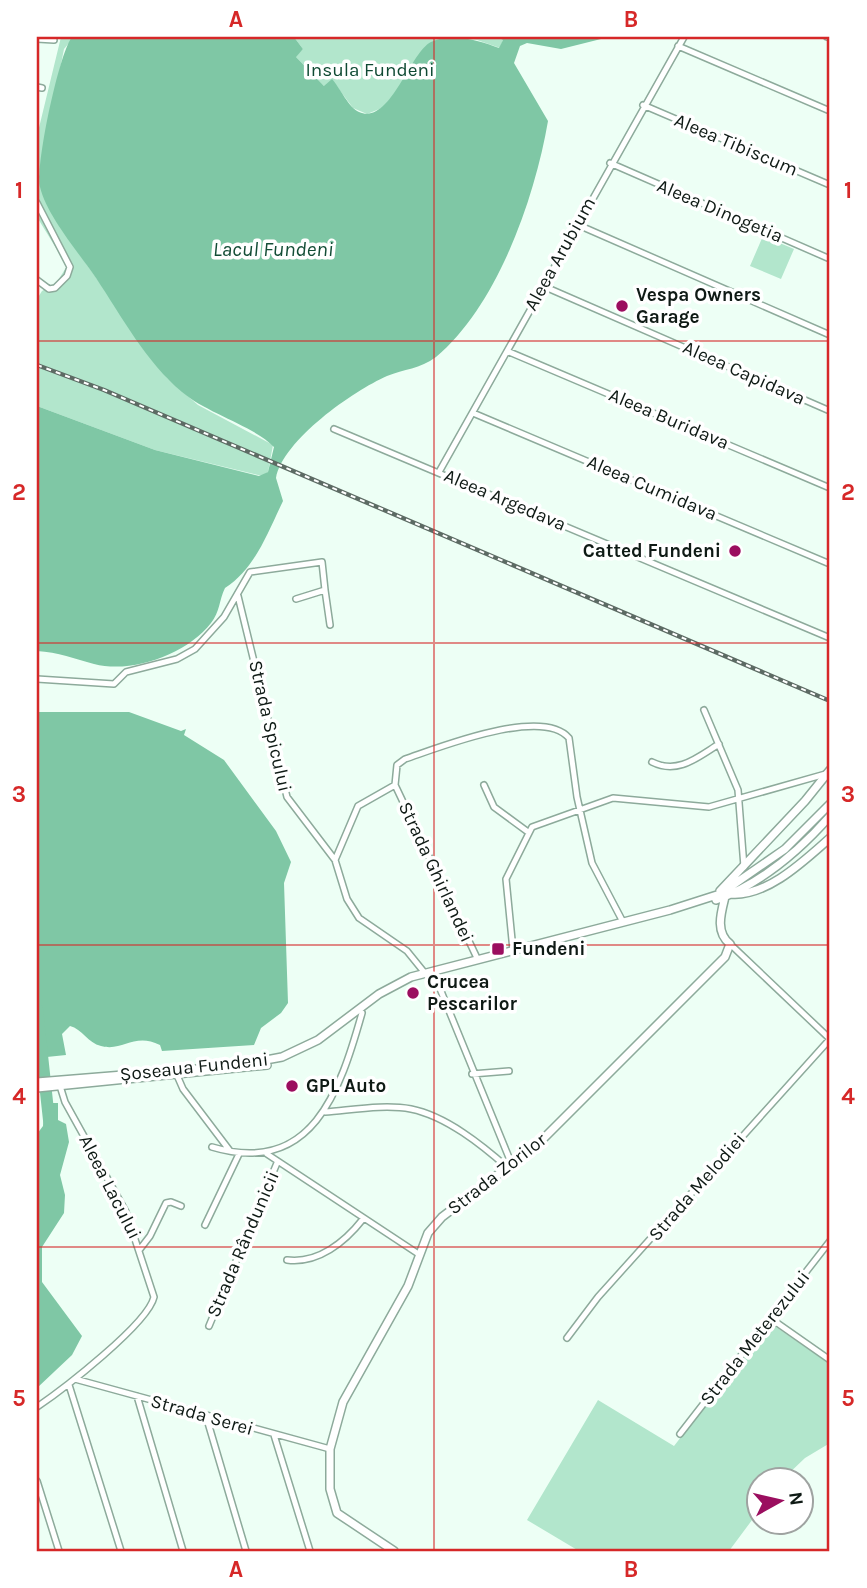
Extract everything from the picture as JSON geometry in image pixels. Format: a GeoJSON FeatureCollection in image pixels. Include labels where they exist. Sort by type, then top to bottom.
{"type":"FeatureCollection","features":[{"type":"Feature","properties":{"kind":"main road"},"geometry":{"type":"LineString","coordinates":[[714,896],[744,867],[829,771]]}},
{"type":"Feature","properties":{"kind":"main road","name":"Șoseaua Fundeni"},"geometry":{"type":"LineString","coordinates":[[37,1088],[246,1064],[292,1053],[325,1036],[387,988],[424,972],[623,922],[714,896],[750,880],[800,836],[830,804]]}},
{"type":"Feature","properties":{"kind":"main road","name":"Șoseaua Fundeni"},"geometry":{"type":"LineString","coordinates":[[728,896],[792,853],[830,816]]}},
{"type":"Feature","properties":{"kind":"main road","name":"Șoseaua Fundeni"},"geometry":{"type":"LineString","coordinates":[[176,1073],[251,1069],[285,1060],[321,1044],[395,989],[434,974],[672,914],[728,896],[745,895],[762,888],[830,838]]}},
{"type":"Feature","properties":{"kind":"main road"},"geometry":{"type":"LineString","coordinates":[[728,896],[721,929],[723,937],[730,944]]}},
{"type":"Feature","properties":{"kind":"main road","name":"Strada Zorilor"},"geometry":{"type":"LineString","coordinates":[[394,1551],[337,1513],[330,1489],[330,1449],[337,1416],[346,1396],[408,1286],[437,1222],[546,1136],[716,967],[727,955],[730,944]]}},
{"type":"Feature","properties":{"kind":"main road","name":"Șoseaua Fundeni"},"geometry":{"type":"LineString","coordinates":[[37,1082],[59,1084]]}},
{"type":"Feature","properties":{"kind":"street","name":"Aleea Arubium"},"geometry":{"type":"LineString","coordinates":[[439,472],[610,163],[684,37]]}},
{"type":"Feature","properties":{"kind":"street"},"geometry":{"type":"LineString","coordinates":[[37,39],[54,40]]}},
{"type":"Feature","properties":{"kind":"street"},"geometry":{"type":"LineString","coordinates":[[678,46],[830,111]]}},
{"type":"Feature","properties":{"kind":"street","name":"Aleea Tibiscum"},"geometry":{"type":"LineString","coordinates":[[643,105],[830,185]]}},
{"type":"Feature","properties":{"kind":"street","name":"Aleea Dinogetia"},"geometry":{"type":"LineString","coordinates":[[610,163],[830,259]]}},
{"type":"Feature","properties":{"kind":"street"},"geometry":{"type":"LineString","coordinates":[[37,204],[70,267],[58,286],[52,289],[40,282],[37,292]]}},
{"type":"Feature","properties":{"kind":"street"},"geometry":{"type":"LineString","coordinates":[[576,224],[830,335]]}},
{"type":"Feature","properties":{"kind":"street","name":"Aleea Capidava"},"geometry":{"type":"LineString","coordinates":[[543,286],[830,411]]}},
{"type":"Feature","properties":{"kind":"street","name":"Aleea Buridava"},"geometry":{"type":"LineString","coordinates":[[507,351],[830,488]]}},
{"type":"Feature","properties":{"kind":"street","name":"Aleea Cumidava"},"geometry":{"type":"LineString","coordinates":[[473,413],[830,564]]}},
{"type":"Feature","properties":{"kind":"street","name":"Aleea Argedava"},"geometry":{"type":"LineString","coordinates":[[334,429],[830,638]]}},
{"type":"Feature","properties":{"kind":"street"},"geometry":{"type":"LineString","coordinates":[[37,679],[114,684],[129,671],[177,659],[206,639],[238,596],[253,570],[320,561],[324,565],[330,625]]}},
{"type":"Feature","properties":{"kind":"street"},"geometry":{"type":"LineString","coordinates":[[296,599],[326,590]]}},
{"type":"Feature","properties":{"kind":"street","name":"Strada Spicului"},"geometry":{"type":"LineString","coordinates":[[238,596],[287,797],[335,860],[347,899],[359,918],[407,951],[424,972]]}},
{"type":"Feature","properties":{"kind":"street"},"geometry":{"type":"LineString","coordinates":[[704,710],[740,800],[744,867]]}},
{"type":"Feature","properties":{"kind":"street"},"geometry":{"type":"LineString","coordinates":[[335,860],[358,806],[395,785],[395,769],[405,759],[499,729],[552,729],[569,738],[580,807],[595,870],[623,922]]}},
{"type":"Feature","properties":{"kind":"street"},"geometry":{"type":"LineString","coordinates":[[652,762],[665,767],[680,767],[719,744]]}},
{"type":"Feature","properties":{"kind":"street"},"geometry":{"type":"LineString","coordinates":[[513,950],[506,879],[526,842],[528,832],[537,824],[580,807],[619,797],[701,808],[740,800],[829,771]]}},
{"type":"Feature","properties":{"kind":"street","name":"Strada Ghirlandei"},"geometry":{"type":"LineString","coordinates":[[395,785],[477,958]]}},
{"type":"Feature","properties":{"kind":"street"},"geometry":{"type":"LineString","coordinates":[[484,785],[494,807],[528,832]]}},
{"type":"Feature","properties":{"kind":"street"},"geometry":{"type":"LineString","coordinates":[[730,944],[830,1039]]}},
{"type":"Feature","properties":{"kind":"street"},"geometry":{"type":"LineString","coordinates":[[434,974],[510,1167]]}},
{"type":"Feature","properties":{"kind":"street"},"geometry":{"type":"LineString","coordinates":[[212,1147],[230,1153],[267,1154],[292,1142],[325,1112],[337,1088],[362,1013]]}},
{"type":"Feature","properties":{"kind":"street","name":"Strada Melodiei"},"geometry":{"type":"LineString","coordinates":[[567,1338],[598,1297],[830,1039]]}},
{"type":"Feature","properties":{"kind":"street"},"geometry":{"type":"LineString","coordinates":[[472,1074],[509,1071]]}},
{"type":"Feature","properties":{"kind":"street"},"geometry":{"type":"LineString","coordinates":[[176,1073],[183,1089],[230,1153]]}},
{"type":"Feature","properties":{"kind":"street","name":"Aleea Lacului"},"geometry":{"type":"LineString","coordinates":[[37,1407],[69,1385],[152,1304],[153,1291],[140,1249],[115,1191],[62,1097],[59,1084]]}},
{"type":"Feature","properties":{"kind":"street"},"geometry":{"type":"LineString","coordinates":[[325,1112],[406,1109],[420,1112],[456,1129],[510,1167]]}},
{"type":"Feature","properties":{"kind":"street"},"geometry":{"type":"LineString","coordinates":[[205,1225],[239,1154]]}},
{"type":"Feature","properties":{"kind":"street"},"geometry":{"type":"LineString","coordinates":[[267,1154],[420,1255]]}},
{"type":"Feature","properties":{"kind":"street","name":"Strada Rândunicii"},"geometry":{"type":"LineString","coordinates":[[209,1326],[277,1163]]}},
{"type":"Feature","properties":{"kind":"street"},"geometry":{"type":"LineString","coordinates":[[140,1249],[150,1236],[166,1203],[181,1206]]}},
{"type":"Feature","properties":{"kind":"street"},"geometry":{"type":"LineString","coordinates":[[287,1260],[299,1261],[334,1248],[346,1239],[363,1219]]}},
{"type":"Feature","properties":{"kind":"street","name":"Strada Meterezului"},"geometry":{"type":"LineString","coordinates":[[680,1434],[830,1241]]}},
{"type":"Feature","properties":{"kind":"street"},"geometry":{"type":"LineString","coordinates":[[770,1318],[830,1360]]}},
{"type":"Feature","properties":{"kind":"street","name":"Strada Serei"},"geometry":{"type":"LineString","coordinates":[[75,1379],[330,1449]]}},
{"type":"Feature","properties":{"kind":"street"},"geometry":{"type":"LineString","coordinates":[[69,1385],[121,1551]]}},
{"type":"Feature","properties":{"kind":"street"},"geometry":{"type":"LineString","coordinates":[[137,1396],[183,1551]]}},
{"type":"Feature","properties":{"kind":"street"},"geometry":{"type":"LineString","coordinates":[[206,1416],[246,1551]]}},
{"type":"Feature","properties":{"kind":"street"},"geometry":{"type":"LineString","coordinates":[[274,1435],[310,1551]]}},
{"type":"Feature","properties":{"kind":"street"},"geometry":{"type":"LineString","coordinates":[[37,1481],[59,1551]]}},
{"type":"Feature","properties":{"kind":"green space"},"geometry":{"type":"Polygon","coordinates":[[[61,37],[74,37],[64,49],[39,175],[68,238],[167,378],[198,405],[273,445],[268,472],[262,476],[155,450],[37,406],[37,299],[42,291],[57,282],[67,266],[37,217],[37,136],[61,37]]]}},
{"type":"Feature","properties":{"kind":"green space","name":"Insula Fundeni"},"geometry":{"type":"Polygon","coordinates":[[[294,37],[496,37],[503,40],[500,48],[477,40],[445,38],[382,108],[367,114],[353,108],[332,80],[325,87],[295,56],[303,49],[294,37]]]}},
{"type":"Feature","properties":{"kind":"green space"},"geometry":{"type":"Polygon","coordinates":[[[763,236],[794,249],[781,279],[750,266],[763,236]]]}},
{"type":"Feature","properties":{"kind":"green space"},"geometry":{"type":"Polygon","coordinates":[[[770,1323],[830,1364],[830,1443],[797,1466],[744,1466],[744,1531],[729,1551],[579,1551],[527,1520],[598,1400],[674,1446],[770,1323]]]}},
{"type":"Feature","properties":{"kind":"water","name":"Lacul Fundeni"},"geometry":{"type":"Polygon","coordinates":[[[72,37],[294,37],[303,49],[296,57],[324,86],[332,79],[355,110],[370,113],[390,99],[423,48],[439,39],[466,39],[499,48],[503,40],[496,37],[609,37],[561,49],[527,43],[520,46],[514,63],[548,121],[534,183],[523,215],[495,280],[478,309],[436,357],[373,383],[321,418],[305,433],[281,463],[276,478],[283,501],[266,537],[245,571],[225,588],[211,623],[201,634],[174,652],[142,664],[125,666],[94,664],[37,651],[37,406],[155,450],[259,476],[268,472],[274,447],[255,433],[193,400],[169,380],[135,338],[49,210],[40,187],[41,157],[55,86],[72,37]]]}},
{"type":"Feature","properties":{"kind":"water"},"geometry":{"type":"Polygon","coordinates":[[[37,712],[129,712],[181,731],[186,729],[184,735],[224,760],[276,831],[291,862],[284,883],[288,1003],[281,1013],[261,1028],[254,1045],[162,1051],[160,1045],[136,1041],[109,1047],[96,1044],[70,1026],[62,1034],[66,1055],[37,1058],[37,712]]]}},
{"type":"Feature","properties":{"kind":"water"},"geometry":{"type":"Polygon","coordinates":[[[44,1103],[58,1103],[58,1120],[66,1124],[69,1142],[60,1175],[65,1195],[64,1213],[42,1247],[42,1282],[82,1336],[72,1355],[37,1388],[37,1134],[43,1126],[44,1103]]]}},
{"type":"Feature","properties":{"kind":"waterway"},"geometry":{"type":"LineString","coordinates":[[37,1009],[49,1120]]}},
{"type":"Feature","properties":{"kind":"railway"},"geometry":{"type":"LineString","coordinates":[[37,365],[104,390],[830,701]]}},
{"type":"Feature","properties":{"kind":"place","name":"Vespa Owners Garage"},"geometry":{"type":"Point","coordinates":[622,306]}},
{"type":"Feature","properties":{"kind":"place","name":"Catted Fundeni"},"geometry":{"type":"Point","coordinates":[735,551]}},
{"type":"Feature","properties":{"kind":"place","name":"Fundeni"},"geometry":{"type":"Point","coordinates":[498,949]}},
{"type":"Feature","properties":{"kind":"place","name":"Crucea Pescarilor"},"geometry":{"type":"Point","coordinates":[413,993]}},
{"type":"Feature","properties":{"kind":"place","name":"GPL Auto"},"geometry":{"type":"Point","coordinates":[292,1086]}}]}
